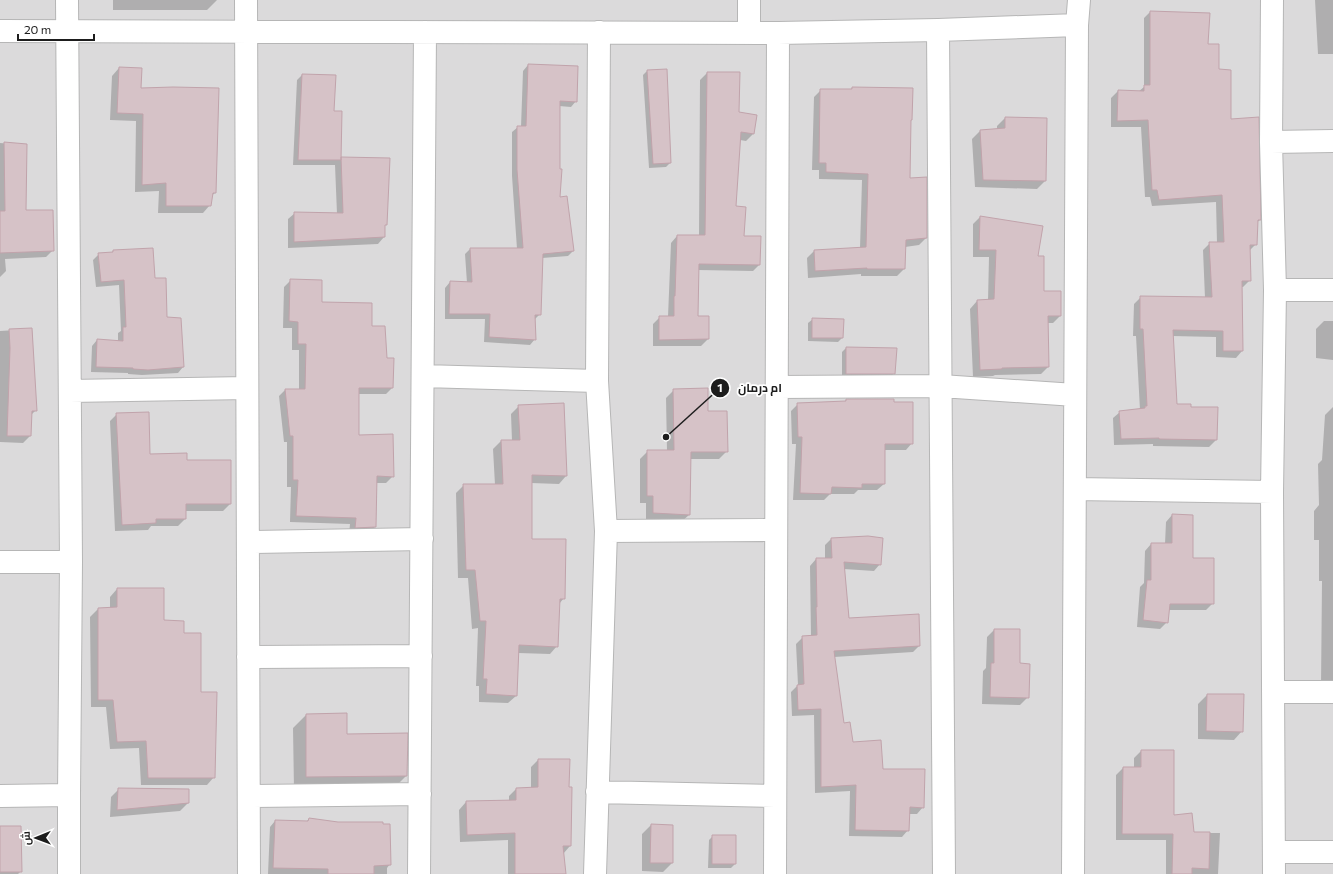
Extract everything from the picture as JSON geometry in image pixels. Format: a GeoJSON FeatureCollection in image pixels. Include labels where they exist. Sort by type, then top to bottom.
{"type":"FeatureCollection","features":[{"type":"Feature","properties":{"kind":"street"},"geometry":{"type":"LineString","coordinates":[[67,0],[71,562],[69,794],[70,874]]}},
{"type":"Feature","properties":{"kind":"street"},"geometry":{"type":"LineString","coordinates":[[246,0],[248,874]]}},
{"type":"Feature","properties":{"kind":"street"},"geometry":{"type":"LineString","coordinates":[[748,33],[749,0]]}},
{"type":"Feature","properties":{"kind":"street"},"geometry":{"type":"LineString","coordinates":[[1073,874],[1077,25],[1079,0]]}},
{"type":"Feature","properties":{"kind":"street"},"geometry":{"type":"LineString","coordinates":[[1272,0],[1271,142],[1275,290],[1272,492],[1274,874]]}},
{"type":"Feature","properties":{"kind":"street"},"geometry":{"type":"LineString","coordinates":[[0,30],[778,33],[938,30],[1077,25]]}},
{"type":"Feature","properties":{"kind":"street"},"geometry":{"type":"LineString","coordinates":[[938,30],[944,874]]}},
{"type":"Feature","properties":{"kind":"street"},"geometry":{"type":"LineString","coordinates":[[419,874],[425,32]]}},
{"type":"Feature","properties":{"kind":"street"},"geometry":{"type":"LineString","coordinates":[[595,874],[606,530],[597,381],[599,32]]}},
{"type":"Feature","properties":{"kind":"street"},"geometry":{"type":"LineString","coordinates":[[775,874],[778,33]]}},
{"type":"Feature","properties":{"kind":"street"},"geometry":{"type":"LineString","coordinates":[[1271,142],[1333,141]]}},
{"type":"Feature","properties":{"kind":"street"},"geometry":{"type":"LineString","coordinates":[[1275,290],[1333,290]]}},
{"type":"Feature","properties":{"kind":"street"},"geometry":{"type":"LineString","coordinates":[[423,376],[597,381]]}},
{"type":"Feature","properties":{"kind":"street"},"geometry":{"type":"LineString","coordinates":[[777,387],[941,386],[1076,395]]}},
{"type":"Feature","properties":{"kind":"street"},"geometry":{"type":"LineString","coordinates":[[70,391],[247,388]]}},
{"type":"Feature","properties":{"kind":"street"},"geometry":{"type":"LineString","coordinates":[[1075,489],[1272,492]]}},
{"type":"Feature","properties":{"kind":"street"},"geometry":{"type":"LineString","coordinates":[[606,530],[776,530]]}},
{"type":"Feature","properties":{"kind":"street"},"geometry":{"type":"LineString","coordinates":[[248,542],[422,539]]}},
{"type":"Feature","properties":{"kind":"street"},"geometry":{"type":"LineString","coordinates":[[0,562],[71,562]]}},
{"type":"Feature","properties":{"kind":"street"},"geometry":{"type":"LineString","coordinates":[[248,657],[421,656]]}},
{"type":"Feature","properties":{"kind":"street"},"geometry":{"type":"LineString","coordinates":[[1273,692],[1333,692]]}},
{"type":"Feature","properties":{"kind":"street"},"geometry":{"type":"LineString","coordinates":[[597,792],[775,796]]}},
{"type":"Feature","properties":{"kind":"street"},"geometry":{"type":"LineString","coordinates":[[0,796],[69,794]]}},
{"type":"Feature","properties":{"kind":"street"},"geometry":{"type":"LineString","coordinates":[[249,796],[420,794]]}},
{"type":"Feature","properties":{"kind":"street"},"geometry":{"type":"LineString","coordinates":[[1274,852],[1333,852]]}},
{"type":"Feature","properties":{"kind":"shaded area"},"geometry":{"type":"Polygon","coordinates":[[[0,0],[1333,0],[1333,874],[0,874],[0,0]]]}},
{"type":"Feature","properties":{"kind":"building"},"geometry":{"type":"Polygon","coordinates":[[[1150,11],[1210,13],[1208,44],[1219,44],[1219,69],[1231,70],[1231,119],[1259,117],[1261,220],[1258,220],[1257,245],[1250,245],[1251,281],[1242,281],[1243,351],[1223,351],[1223,331],[1173,330],[1177,404],[1191,404],[1191,407],[1218,407],[1217,440],[1159,438],[1121,439],[1119,411],[1145,408],[1145,406],[1147,406],[1143,329],[1140,329],[1140,296],[1212,297],[1209,242],[1224,242],[1222,195],[1159,200],[1157,190],[1152,190],[1148,120],[1117,121],[1118,90],[1144,91],[1144,85],[1150,85],[1150,11]]]}},
{"type":"Feature","properties":{"kind":"building"},"geometry":{"type":"Polygon","coordinates":[[[528,64],[578,66],[577,102],[560,101],[560,169],[562,169],[560,197],[567,196],[574,251],[543,254],[541,315],[535,315],[536,340],[489,337],[490,314],[449,314],[450,281],[472,282],[470,248],[523,248],[517,170],[517,126],[526,126],[528,64]]]}},
{"type":"Feature","properties":{"kind":"building"},"geometry":{"type":"Polygon","coordinates":[[[119,67],[142,68],[141,88],[219,88],[216,193],[213,193],[211,206],[166,206],[166,183],[142,185],[143,114],[117,113],[119,67]]]}},
{"type":"Feature","properties":{"kind":"building"},"geometry":{"type":"Polygon","coordinates":[[[667,69],[671,163],[653,164],[647,70],[667,69]]]}},
{"type":"Feature","properties":{"kind":"building"},"geometry":{"type":"Polygon","coordinates":[[[707,72],[740,72],[739,112],[757,115],[754,134],[741,132],[736,206],[746,207],[744,236],[761,236],[760,265],[699,264],[698,316],[709,316],[709,339],[659,340],[659,316],[674,316],[677,235],[705,235],[707,72]]]}},
{"type":"Feature","properties":{"kind":"building"},"geometry":{"type":"Polygon","coordinates":[[[302,74],[336,75],[334,111],[342,111],[341,160],[298,160],[302,74]]]}},
{"type":"Feature","properties":{"kind":"building"},"geometry":{"type":"Polygon","coordinates":[[[852,87],[913,88],[910,178],[927,177],[927,238],[906,240],[905,269],[867,268],[815,271],[814,250],[866,247],[868,174],[826,172],[826,163],[819,163],[820,89],[852,89],[852,87]]]}},
{"type":"Feature","properties":{"kind":"building"},"geometry":{"type":"Polygon","coordinates":[[[1005,117],[1047,118],[1046,181],[983,180],[980,130],[1005,128],[1005,117]]]}},
{"type":"Feature","properties":{"kind":"building"},"geometry":{"type":"Polygon","coordinates":[[[4,142],[27,144],[26,210],[53,210],[54,251],[0,253],[0,211],[5,211],[4,142]]]}},
{"type":"Feature","properties":{"kind":"building"},"geometry":{"type":"Polygon","coordinates":[[[341,157],[390,158],[387,225],[385,225],[385,237],[294,242],[294,212],[343,213],[341,157]]]}},
{"type":"Feature","properties":{"kind":"building"},"geometry":{"type":"Polygon","coordinates":[[[980,216],[1043,226],[1038,256],[1044,256],[1044,291],[1061,291],[1061,316],[1048,316],[1049,367],[980,370],[977,300],[994,299],[996,250],[979,250],[980,216]]]}},
{"type":"Feature","properties":{"kind":"building"},"geometry":{"type":"Polygon","coordinates":[[[153,248],[155,278],[166,278],[167,317],[181,318],[184,367],[148,370],[96,367],[97,339],[123,341],[123,327],[126,327],[124,280],[101,282],[98,253],[113,252],[113,250],[153,248]]]}},
{"type":"Feature","properties":{"kind":"building"},"geometry":{"type":"Polygon","coordinates":[[[290,279],[322,280],[322,302],[372,303],[372,326],[385,326],[387,358],[394,358],[393,388],[359,388],[359,435],[393,434],[394,477],[377,476],[376,527],[355,528],[356,518],[296,516],[298,480],[293,480],[293,436],[290,436],[285,389],[305,389],[306,344],[298,344],[298,322],[289,321],[290,279]]]}},
{"type":"Feature","properties":{"kind":"building"},"geometry":{"type":"Polygon","coordinates":[[[812,318],[844,319],[843,338],[812,338],[812,318]]]}},
{"type":"Feature","properties":{"kind":"building"},"geometry":{"type":"Polygon","coordinates":[[[32,328],[37,411],[32,411],[31,436],[7,436],[10,348],[9,329],[32,328]]]}},
{"type":"Feature","properties":{"kind":"building"},"geometry":{"type":"Polygon","coordinates":[[[846,347],[897,348],[895,374],[846,374],[846,347]]]}},
{"type":"Feature","properties":{"kind":"building"},"geometry":{"type":"Polygon","coordinates":[[[708,388],[708,411],[727,411],[728,452],[691,452],[690,515],[653,513],[653,496],[647,496],[647,450],[674,450],[673,389],[708,388]]]}},
{"type":"Feature","properties":{"kind":"building"},"geometry":{"type":"Polygon","coordinates":[[[846,399],[894,399],[894,402],[913,402],[913,444],[885,444],[885,484],[862,484],[862,488],[832,487],[831,494],[800,493],[802,437],[798,437],[797,403],[846,401],[846,399]]]}},
{"type":"Feature","properties":{"kind":"building"},"geometry":{"type":"Polygon","coordinates":[[[564,403],[567,476],[532,475],[532,539],[566,539],[565,599],[560,599],[558,647],[519,645],[517,696],[486,694],[487,679],[483,679],[486,621],[480,621],[475,570],[466,570],[463,484],[503,484],[501,440],[520,440],[518,405],[564,403]]]}},
{"type":"Feature","properties":{"kind":"building"},"geometry":{"type":"Polygon","coordinates":[[[149,412],[150,454],[187,453],[187,460],[231,460],[231,504],[186,504],[186,519],[156,519],[156,523],[122,525],[116,413],[149,412]]]}},
{"type":"Feature","properties":{"kind":"building"},"geometry":{"type":"Polygon","coordinates":[[[1172,514],[1193,515],[1193,558],[1214,558],[1214,604],[1170,604],[1168,623],[1143,620],[1147,580],[1151,580],[1151,543],[1172,543],[1172,514]]]}},
{"type":"Feature","properties":{"kind":"building"},"geometry":{"type":"Polygon","coordinates":[[[868,536],[883,538],[881,565],[844,562],[849,618],[919,614],[920,646],[834,651],[844,723],[850,722],[853,742],[881,740],[883,769],[925,769],[924,808],[910,807],[909,831],[855,830],[856,785],[821,787],[821,709],[798,710],[797,685],[804,684],[802,636],[817,635],[816,558],[832,558],[831,538],[868,536]]]}},
{"type":"Feature","properties":{"kind":"building"},"geometry":{"type":"Polygon","coordinates":[[[117,588],[164,588],[164,620],[184,621],[184,633],[201,633],[201,692],[217,692],[215,778],[148,778],[146,741],[117,742],[113,700],[98,700],[98,608],[117,607],[117,588]]]}},
{"type":"Feature","properties":{"kind":"building"},"geometry":{"type":"Polygon","coordinates":[[[994,629],[1020,629],[1020,663],[1030,664],[1029,698],[990,697],[991,663],[994,663],[994,629]]]}},
{"type":"Feature","properties":{"kind":"building"},"geometry":{"type":"Polygon","coordinates":[[[1207,694],[1244,694],[1243,732],[1206,731],[1207,694]]]}},
{"type":"Feature","properties":{"kind":"building"},"geometry":{"type":"Polygon","coordinates":[[[347,713],[347,734],[408,733],[407,776],[306,777],[306,714],[347,713]]]}},
{"type":"Feature","properties":{"kind":"building"},"geometry":{"type":"Polygon","coordinates":[[[1141,750],[1174,750],[1174,815],[1192,813],[1194,832],[1210,832],[1209,869],[1192,868],[1192,874],[1172,874],[1173,834],[1122,834],[1123,767],[1141,767],[1141,750]]]}},
{"type":"Feature","properties":{"kind":"building"},"geometry":{"type":"Polygon","coordinates":[[[538,759],[570,759],[569,787],[572,787],[571,846],[563,846],[566,874],[515,874],[515,833],[467,835],[466,801],[516,800],[516,788],[538,787],[538,759]]]}},
{"type":"Feature","properties":{"kind":"building"},"geometry":{"type":"Polygon","coordinates":[[[118,788],[189,789],[189,803],[117,810],[118,788]]]}},
{"type":"Feature","properties":{"kind":"building"},"geometry":{"type":"Polygon","coordinates":[[[309,818],[338,822],[383,822],[383,824],[390,824],[391,865],[374,866],[374,874],[328,874],[328,869],[273,868],[275,820],[308,821],[309,818]]]}},
{"type":"Feature","properties":{"kind":"building"},"geometry":{"type":"Polygon","coordinates":[[[651,824],[673,825],[673,863],[650,863],[651,824]]]}},
{"type":"Feature","properties":{"kind":"building"},"geometry":{"type":"Polygon","coordinates":[[[0,826],[21,826],[22,872],[0,872],[0,826]]]}},
{"type":"Feature","properties":{"kind":"building"},"geometry":{"type":"Polygon","coordinates":[[[712,835],[736,835],[736,864],[712,864],[712,835]]]}},
{"type":"Feature","properties":{"kind":"place","name":"ام درمان"},"geometry":{"type":"Point","coordinates":[666,437]}}]}
